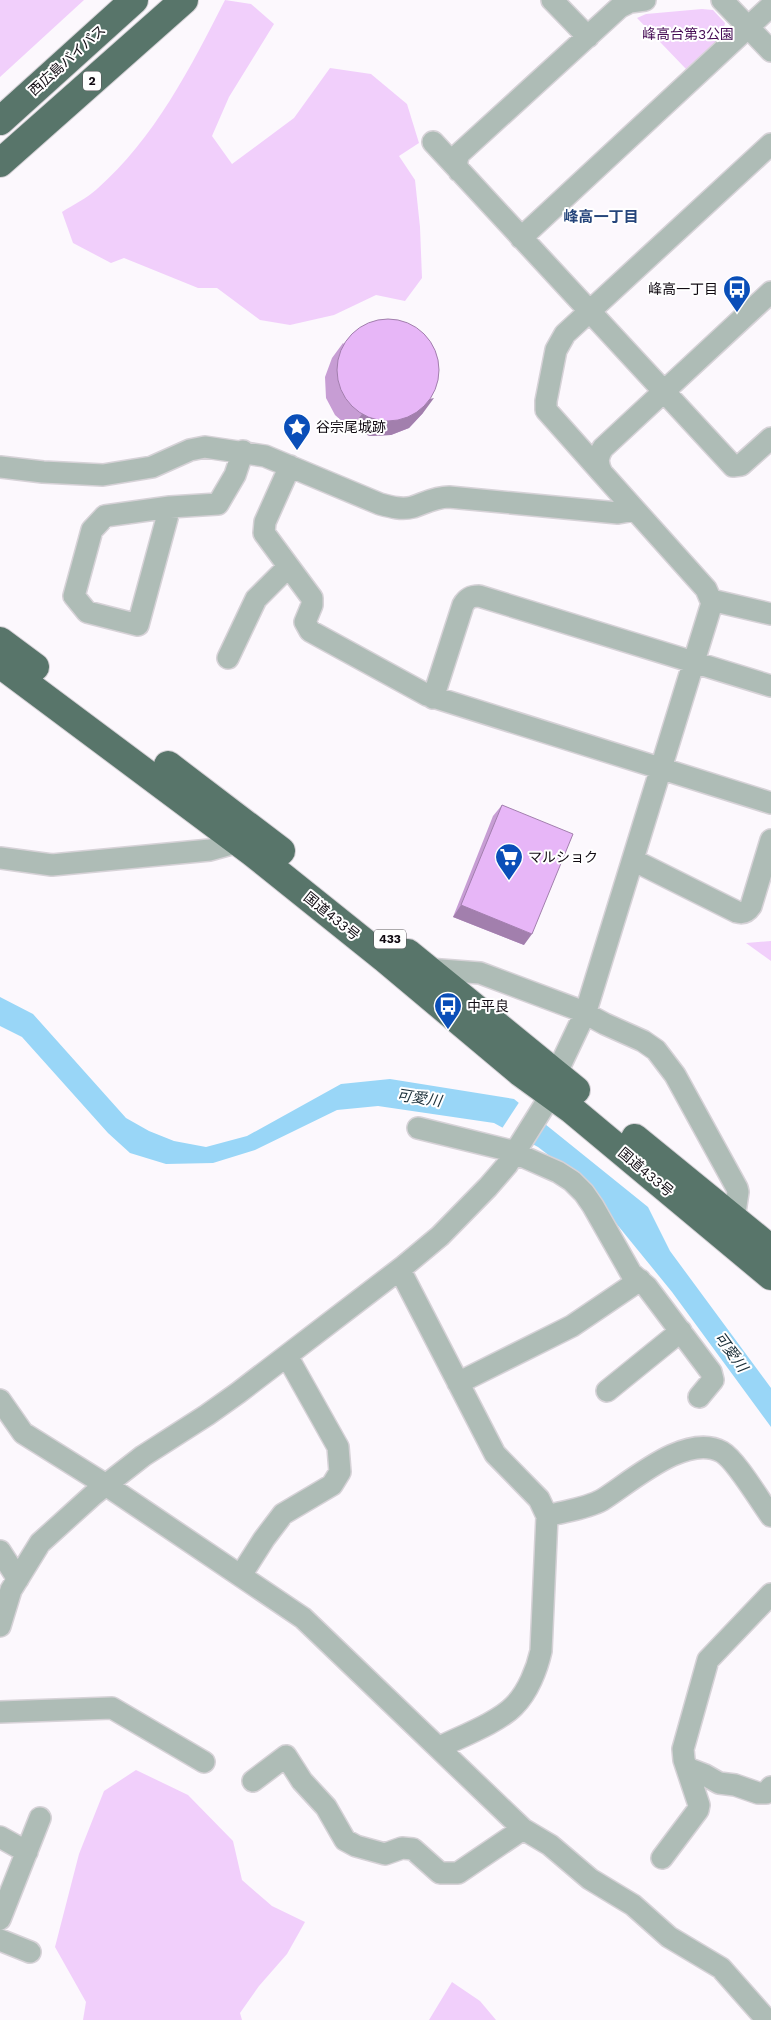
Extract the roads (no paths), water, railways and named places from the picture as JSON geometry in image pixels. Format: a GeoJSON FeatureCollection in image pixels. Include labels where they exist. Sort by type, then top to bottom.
{"type":"FeatureCollection","features":[{"type":"Feature","properties":{"kind":"highway","name":"西広島バイパス"},"geometry":{"type":"LineString","coordinates":[[0,98],[107,0]]}},
{"type":"Feature","properties":{"kind":"highway","name":"西広島バイパス"},"geometry":{"type":"LineString","coordinates":[[0,121],[134,0]]}},
{"type":"Feature","properties":{"kind":"highway","name":"西広島バイパス"},"geometry":{"type":"LineString","coordinates":[[0,151],[168,0]]}},
{"type":"Feature","properties":{"kind":"highway","name":"2"},"geometry":{"type":"LineString","coordinates":[[0,162],[184,0]]}},
{"type":"Feature","properties":{"kind":"highway","name":"国道433号"},"geometry":{"type":"LineString","coordinates":[[0,641],[244,834],[384,958],[514,1066],[544,1094],[734,1219],[771,1249]]}},
{"type":"Feature","properties":{"kind":"highway","name":"国道433号"},"geometry":{"type":"LineString","coordinates":[[0,664],[244,834],[428,969],[544,1094],[572,1110],[771,1276]]}},
{"type":"Feature","properties":{"kind":"street"},"geometry":{"type":"LineString","coordinates":[[552,0],[588,37]]}},
{"type":"Feature","properties":{"kind":"street"},"geometry":{"type":"LineString","coordinates":[[459,171],[456,165],[456,158],[460,153],[624,4],[645,0]]}},
{"type":"Feature","properties":{"kind":"street"},"geometry":{"type":"LineString","coordinates":[[722,0],[771,51]]}},
{"type":"Feature","properties":{"kind":"street"},"geometry":{"type":"LineString","coordinates":[[521,238],[771,6]]}},
{"type":"Feature","properties":{"kind":"street"},"geometry":{"type":"LineString","coordinates":[[432,142],[733,466],[741,465],[771,438]]}},
{"type":"Feature","properties":{"kind":"street"},"geometry":{"type":"LineString","coordinates":[[0,1626],[11,1590],[40,1543],[106,1485],[145,1455],[207,1415],[287,1356],[400,1270],[440,1236],[488,1187],[544,1094],[586,1013],[710,611],[711,600],[706,589],[549,414],[545,406],[558,344],[565,334],[771,144]]}},
{"type":"Feature","properties":{"kind":"street"},"geometry":{"type":"LineString","coordinates":[[602,473],[598,465],[598,455],[603,448],[771,292]]}},
{"type":"Feature","properties":{"kind":"street"},"geometry":{"type":"LineString","coordinates":[[0,467],[95,476],[152,467],[200,447],[243,451],[265,456],[380,504],[395,508],[410,508],[436,498],[449,497],[618,513],[634,510]]}},
{"type":"Feature","properties":{"kind":"street"},"geometry":{"type":"LineString","coordinates":[[170,507],[138,625],[87,612],[74,596],[92,530],[105,516],[170,507],[218,504],[235,475],[243,451]]}},
{"type":"Feature","properties":{"kind":"street"},"geometry":{"type":"LineString","coordinates":[[290,466],[264,528],[267,538],[313,600],[305,622],[310,631],[413,689],[433,698],[771,803]]}},
{"type":"Feature","properties":{"kind":"street"},"geometry":{"type":"LineString","coordinates":[[228,658],[256,600],[288,567]]}},
{"type":"Feature","properties":{"kind":"street"},"geometry":{"type":"LineString","coordinates":[[433,698],[463,604],[465,592],[771,686]]}},
{"type":"Feature","properties":{"kind":"street"},"geometry":{"type":"LineString","coordinates":[[711,600],[771,614]]}},
{"type":"Feature","properties":{"kind":"street"},"geometry":{"type":"LineString","coordinates":[[0,858],[36,864],[63,864],[210,850],[219,849],[244,834]]}},
{"type":"Feature","properties":{"kind":"street"},"geometry":{"type":"LineString","coordinates":[[633,860],[737,912],[743,913],[748,911],[751,906],[771,840]]}},
{"type":"Feature","properties":{"kind":"street"},"geometry":{"type":"LineString","coordinates":[[428,969],[480,973],[586,1013],[643,1041],[656,1050],[667,1062],[737,1190],[734,1219]]}},
{"type":"Feature","properties":{"kind":"street"},"geometry":{"type":"LineString","coordinates":[[418,1128],[512,1147],[533,1163],[558,1172],[584,1193],[630,1270],[681,1331],[713,1376],[711,1384],[699,1397]]}},
{"type":"Feature","properties":{"kind":"street"},"geometry":{"type":"LineString","coordinates":[[400,1270],[495,1454],[539,1498],[547,1516],[541,1651],[536,1671],[514,1706],[493,1721],[440,1747]]}},
{"type":"Feature","properties":{"kind":"street"},"geometry":{"type":"LineString","coordinates":[[458,1383],[572,1326],[640,1280]]}},
{"type":"Feature","properties":{"kind":"street"},"geometry":{"type":"LineString","coordinates":[[606,1391],[681,1331]]}},
{"type":"Feature","properties":{"kind":"street"},"geometry":{"type":"LineString","coordinates":[[241,1576],[264,1539],[283,1514],[332,1485],[340,1472],[338,1447],[287,1356]]}},
{"type":"Feature","properties":{"kind":"street"},"geometry":{"type":"LineString","coordinates":[[0,1400],[23,1434],[106,1485],[302,1618],[440,1747],[523,1829],[550,1845],[590,1879],[632,1905],[669,1937],[721,1968],[767,2020]]}},
{"type":"Feature","properties":{"kind":"street"},"geometry":{"type":"LineString","coordinates":[[547,1516],[601,1500],[671,1455],[700,1448],[712,1448],[723,1452],[771,1516]]}},
{"type":"Feature","properties":{"kind":"street"},"geometry":{"type":"LineString","coordinates":[[0,1551],[18,1579]]}},
{"type":"Feature","properties":{"kind":"street"},"geometry":{"type":"LineString","coordinates":[[662,1858],[698,1810],[699,1805],[683,1754],[684,1744],[708,1660],[771,1594]]}},
{"type":"Feature","properties":{"kind":"street"},"geometry":{"type":"LineString","coordinates":[[0,1712],[112,1708],[204,1762]]}},
{"type":"Feature","properties":{"kind":"street"},"geometry":{"type":"LineString","coordinates":[[253,1781],[286,1756],[302,1781],[326,1807],[345,1840],[356,1846],[385,1854],[402,1848],[413,1849],[440,1873],[458,1873],[523,1829]]}},
{"type":"Feature","properties":{"kind":"street"},"geometry":{"type":"LineString","coordinates":[[687,1768],[708,1776],[718,1783],[734,1785],[758,1793],[766,1792],[771,1787]]}},
{"type":"Feature","properties":{"kind":"street"},"geometry":{"type":"LineString","coordinates":[[0,1918],[40,1818]]}},
{"type":"Feature","properties":{"kind":"street"},"geometry":{"type":"LineString","coordinates":[[0,1837],[27,1852]]}},
{"type":"Feature","properties":{"kind":"street"},"geometry":{"type":"LineString","coordinates":[[0,1940],[30,1952]]}},
{"type":"Feature","properties":{"kind":"water","name":"可愛川"},"geometry":{"type":"Polygon","coordinates":[[[0,997],[33,1014],[126,1118],[149,1131],[174,1141],[206,1147],[247,1136],[341,1084],[390,1079],[514,1099],[648,1207],[670,1251],[771,1388],[771,1427],[672,1292],[580,1179],[538,1147],[494,1123],[378,1106],[337,1110],[255,1150],[213,1163],[166,1164],[130,1153],[108,1133],[22,1037],[0,1026],[0,997]]]}},
{"type":"Feature","properties":{"kind":"place","name":"峰高一丁目"},"geometry":{"type":"Point","coordinates":[737,313]}},
{"type":"Feature","properties":{"kind":"place","name":"谷宗尾城跡"},"geometry":{"type":"Point","coordinates":[297,451]}},
{"type":"Feature","properties":{"kind":"place","name":"マルショク"},"geometry":{"type":"Point","coordinates":[509,881]}},
{"type":"Feature","properties":{"kind":"place","name":"中平良"},"geometry":{"type":"Point","coordinates":[448,1030]}},
{"type":"Feature","properties":{"kind":"district","name":"峰高一丁目"},"geometry":{"type":"Point","coordinates":[601,217]}},
{"type":"Feature","properties":{"kind":"park label","name":"峰高台第3公園"},"geometry":{"type":"Point","coordinates":[688,34]}}]}
